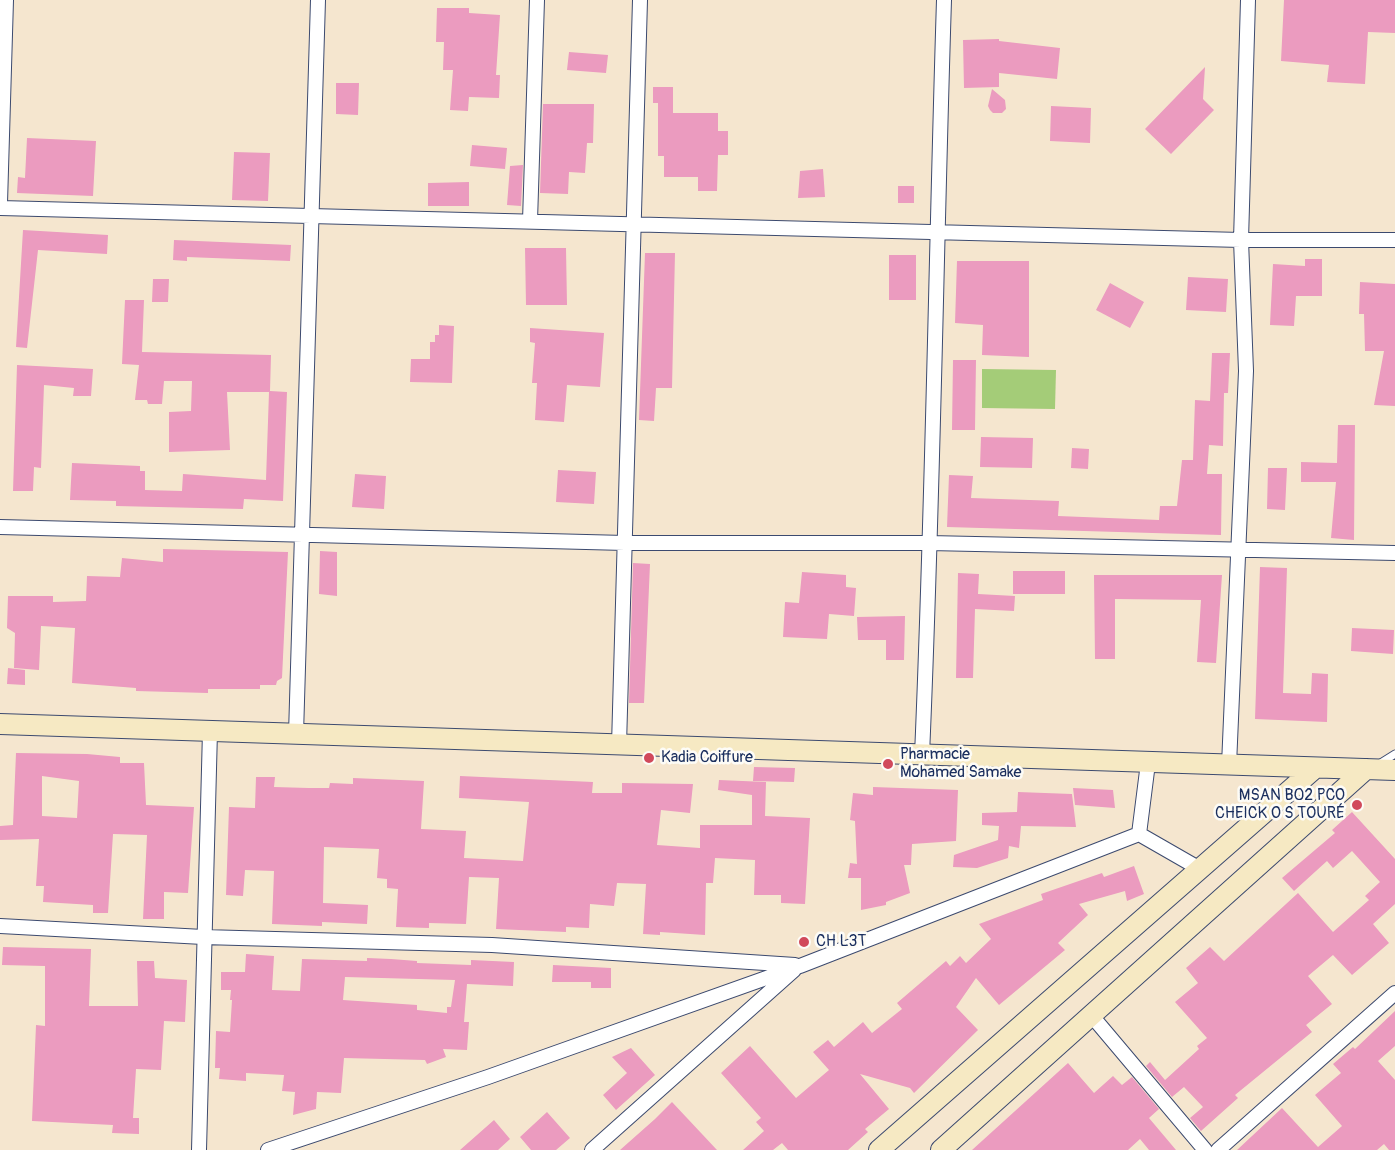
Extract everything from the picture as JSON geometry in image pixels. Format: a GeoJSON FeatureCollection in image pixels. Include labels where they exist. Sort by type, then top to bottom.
{"type":"FeatureCollection","features":[{"type":"Feature","properties":{"kind":"main road"},"geometry":{"type":"LineString","coordinates":[[0,724],[1314,769],[1385,767]]}},
{"type":"Feature","properties":{"kind":"main road"},"geometry":{"type":"LineString","coordinates":[[941,1150],[1092,1016],[1385,767]]}},
{"type":"Feature","properties":{"kind":"main road"},"geometry":{"type":"LineString","coordinates":[[879,1150],[1314,769]]}},
{"type":"Feature","properties":{"kind":"street"},"geometry":{"type":"LineString","coordinates":[[6,0],[0,206],[1241,240],[1395,240]]}},
{"type":"Feature","properties":{"kind":"street"},"geometry":{"type":"LineString","coordinates":[[296,734],[318,0]]}},
{"type":"Feature","properties":{"kind":"street"},"geometry":{"type":"LineString","coordinates":[[530,221],[537,0]]}},
{"type":"Feature","properties":{"kind":"street"},"geometry":{"type":"LineString","coordinates":[[619,745],[640,0]]}},
{"type":"Feature","properties":{"kind":"street"},"geometry":{"type":"LineString","coordinates":[[922,755],[936,232],[945,0]]}},
{"type":"Feature","properties":{"kind":"street"},"geometry":{"type":"LineString","coordinates":[[1229,765],[1246,371],[1241,240],[1248,0]]}},
{"type":"Feature","properties":{"kind":"street"},"geometry":{"type":"LineString","coordinates":[[0,526],[625,543],[929,543],[1395,554]]}},
{"type":"Feature","properties":{"kind":"street"},"geometry":{"type":"LineString","coordinates":[[199,1150],[210,731]]}},
{"type":"Feature","properties":{"kind":"street"},"geometry":{"type":"LineString","coordinates":[[1139,834],[1148,763]]}},
{"type":"Feature","properties":{"kind":"street"},"geometry":{"type":"LineString","coordinates":[[1139,834],[1200,869]]}},
{"type":"Feature","properties":{"kind":"street"},"geometry":{"type":"LineString","coordinates":[[268,1150],[488,1077],[800,966],[1139,834]]}},
{"type":"Feature","properties":{"kind":"street"},"geometry":{"type":"LineString","coordinates":[[0,926],[203,937],[492,945],[800,966]]}},
{"type":"Feature","properties":{"kind":"street"},"geometry":{"type":"LineString","coordinates":[[592,1150],[800,966]]}},
{"type":"Feature","properties":{"kind":"street"},"geometry":{"type":"LineString","coordinates":[[1218,1150],[1395,993]]}},
{"type":"Feature","properties":{"kind":"street"},"geometry":{"type":"LineString","coordinates":[[1092,1016],[1205,1150]]}},
{"type":"Feature","properties":{"kind":"green space"},"geometry":{"type":"Polygon","coordinates":[[[982,369],[1056,370],[1055,409],[982,408],[982,369]]]}},
{"type":"Feature","properties":{"kind":"building"},"geometry":{"type":"Polygon","coordinates":[[[1284,0],[1395,0],[1395,33],[1368,32],[1365,84],[1327,82],[1329,65],[1281,61],[1284,0]]]}},
{"type":"Feature","properties":{"kind":"building"},"geometry":{"type":"Polygon","coordinates":[[[437,8],[469,8],[469,13],[500,15],[496,75],[500,75],[499,98],[469,97],[468,111],[450,110],[453,70],[443,70],[444,42],[436,42],[437,8]]]}},
{"type":"Feature","properties":{"kind":"building"},"geometry":{"type":"Polygon","coordinates":[[[999,39],[999,41],[1060,48],[1057,79],[999,73],[999,87],[964,88],[963,40],[999,39]]]}},
{"type":"Feature","properties":{"kind":"building"},"geometry":{"type":"Polygon","coordinates":[[[569,52],[608,55],[606,73],[567,70],[569,52]]]}},
{"type":"Feature","properties":{"kind":"building"},"geometry":{"type":"Polygon","coordinates":[[[1205,67],[1203,99],[1214,110],[1171,154],[1145,129],[1205,67]]]}},
{"type":"Feature","properties":{"kind":"building"},"geometry":{"type":"Polygon","coordinates":[[[336,83],[359,83],[358,115],[336,114],[336,83]]]}},
{"type":"Feature","properties":{"kind":"building"},"geometry":{"type":"Polygon","coordinates":[[[653,87],[673,87],[673,113],[718,113],[718,131],[728,131],[728,155],[718,155],[717,191],[698,191],[698,177],[664,177],[664,156],[658,156],[658,103],[653,103],[653,87]]]}},
{"type":"Feature","properties":{"kind":"building"},"geometry":{"type":"Polygon","coordinates":[[[992,89],[1005,100],[1006,109],[1002,113],[993,113],[988,106],[992,89]]]}},
{"type":"Feature","properties":{"kind":"building"},"geometry":{"type":"Polygon","coordinates":[[[543,104],[594,104],[593,143],[587,143],[585,173],[569,172],[568,194],[540,193],[543,104]]]}},
{"type":"Feature","properties":{"kind":"building"},"geometry":{"type":"Polygon","coordinates":[[[1051,106],[1091,108],[1090,143],[1050,141],[1051,106]]]}},
{"type":"Feature","properties":{"kind":"building"},"geometry":{"type":"Polygon","coordinates":[[[27,138],[96,141],[93,196],[17,193],[18,177],[25,178],[27,138]]]}},
{"type":"Feature","properties":{"kind":"building"},"geometry":{"type":"Polygon","coordinates":[[[472,145],[507,148],[505,169],[470,166],[472,145]]]}},
{"type":"Feature","properties":{"kind":"building"},"geometry":{"type":"Polygon","coordinates":[[[234,152],[270,153],[268,201],[232,200],[234,152]]]}},
{"type":"Feature","properties":{"kind":"building"},"geometry":{"type":"Polygon","coordinates":[[[523,165],[521,206],[507,205],[510,166],[523,165]]]}},
{"type":"Feature","properties":{"kind":"building"},"geometry":{"type":"Polygon","coordinates":[[[823,169],[825,197],[798,198],[800,171],[823,169]]]}},
{"type":"Feature","properties":{"kind":"building"},"geometry":{"type":"Polygon","coordinates":[[[469,182],[469,206],[428,206],[428,183],[469,182]]]}},
{"type":"Feature","properties":{"kind":"building"},"geometry":{"type":"Polygon","coordinates":[[[898,186],[914,186],[914,203],[898,203],[898,186]]]}},
{"type":"Feature","properties":{"kind":"building"},"geometry":{"type":"Polygon","coordinates":[[[23,230],[108,235],[107,254],[38,250],[27,348],[16,347],[23,230]]]}},
{"type":"Feature","properties":{"kind":"building"},"geometry":{"type":"Polygon","coordinates":[[[174,240],[291,245],[290,261],[187,257],[187,261],[173,260],[174,240]]]}},
{"type":"Feature","properties":{"kind":"building"},"geometry":{"type":"Polygon","coordinates":[[[525,248],[566,248],[567,305],[526,305],[525,248]]]}},
{"type":"Feature","properties":{"kind":"building"},"geometry":{"type":"Polygon","coordinates":[[[645,253],[675,253],[672,388],[656,388],[654,421],[639,420],[645,253]]]}},
{"type":"Feature","properties":{"kind":"building"},"geometry":{"type":"Polygon","coordinates":[[[889,255],[916,255],[916,300],[889,300],[889,255]]]}},
{"type":"Feature","properties":{"kind":"building"},"geometry":{"type":"Polygon","coordinates":[[[1305,259],[1322,259],[1322,296],[1296,296],[1294,326],[1270,325],[1273,264],[1305,266],[1305,259]]]}},
{"type":"Feature","properties":{"kind":"building"},"geometry":{"type":"Polygon","coordinates":[[[957,261],[1029,261],[1029,357],[982,355],[983,325],[955,323],[957,261]]]}},
{"type":"Feature","properties":{"kind":"building"},"geometry":{"type":"Polygon","coordinates":[[[1188,277],[1228,279],[1226,312],[1186,310],[1188,277]]]}},
{"type":"Feature","properties":{"kind":"building"},"geometry":{"type":"Polygon","coordinates":[[[153,279],[169,279],[168,302],[152,302],[153,279]]]}},
{"type":"Feature","properties":{"kind":"building"},"geometry":{"type":"Polygon","coordinates":[[[1360,282],[1395,284],[1395,406],[1374,405],[1384,351],[1365,351],[1364,314],[1359,314],[1360,282]]]}},
{"type":"Feature","properties":{"kind":"building"},"geometry":{"type":"Polygon","coordinates":[[[1110,283],[1144,302],[1130,328],[1096,310],[1110,283]]]}},
{"type":"Feature","properties":{"kind":"building"},"geometry":{"type":"Polygon","coordinates":[[[125,300],[144,300],[142,352],[271,355],[270,391],[287,392],[283,501],[244,499],[243,509],[116,506],[116,501],[70,500],[72,463],[140,466],[140,471],[145,471],[145,490],[182,491],[183,474],[266,480],[269,392],[227,392],[230,450],[169,452],[169,412],[191,411],[192,381],[164,381],[162,404],[148,404],[147,400],[135,400],[139,365],[122,364],[125,300]]]}},
{"type":"Feature","properties":{"kind":"building"},"geometry":{"type":"Polygon","coordinates":[[[439,325],[454,326],[452,383],[410,382],[411,359],[430,359],[430,342],[435,342],[435,335],[439,335],[439,325]]]}},
{"type":"Feature","properties":{"kind":"building"},"geometry":{"type":"Polygon","coordinates":[[[530,328],[604,333],[600,387],[567,385],[564,422],[535,420],[537,383],[532,383],[535,343],[530,342],[530,328]]]}},
{"type":"Feature","properties":{"kind":"building"},"geometry":{"type":"Polygon","coordinates":[[[1212,353],[1230,353],[1228,393],[1224,393],[1223,446],[1209,445],[1207,474],[1222,474],[1221,535],[947,527],[949,475],[973,476],[971,498],[1059,501],[1058,516],[1159,520],[1160,506],[1177,506],[1182,460],[1193,460],[1195,400],[1210,401],[1212,353]]]}},
{"type":"Feature","properties":{"kind":"building"},"geometry":{"type":"Polygon","coordinates":[[[953,360],[976,360],[975,430],[952,430],[953,360]]]}},
{"type":"Feature","properties":{"kind":"building"},"geometry":{"type":"Polygon","coordinates":[[[17,365],[93,369],[91,396],[73,396],[74,388],[44,385],[41,468],[34,467],[33,491],[13,491],[17,365]]]}},
{"type":"Feature","properties":{"kind":"building"},"geometry":{"type":"Polygon","coordinates":[[[1338,425],[1355,425],[1354,540],[1331,538],[1336,482],[1301,482],[1301,462],[1337,463],[1338,425]]]}},
{"type":"Feature","properties":{"kind":"building"},"geometry":{"type":"Polygon","coordinates":[[[981,437],[1033,438],[1032,468],[980,467],[981,437]]]}},
{"type":"Feature","properties":{"kind":"building"},"geometry":{"type":"Polygon","coordinates":[[[1072,448],[1089,449],[1088,469],[1071,468],[1072,448]]]}},
{"type":"Feature","properties":{"kind":"building"},"geometry":{"type":"Polygon","coordinates":[[[1268,468],[1287,468],[1285,510],[1267,509],[1268,468]]]}},
{"type":"Feature","properties":{"kind":"building"},"geometry":{"type":"Polygon","coordinates":[[[558,470],[596,472],[594,504],[556,502],[558,470]]]}},
{"type":"Feature","properties":{"kind":"building"},"geometry":{"type":"Polygon","coordinates":[[[355,474],[386,476],[384,509],[352,507],[355,474]]]}},
{"type":"Feature","properties":{"kind":"building"},"geometry":{"type":"Polygon","coordinates":[[[163,549],[288,552],[282,678],[277,681],[276,685],[260,685],[260,689],[208,689],[208,693],[136,691],[136,688],[72,683],[75,628],[41,626],[39,670],[14,668],[15,633],[7,628],[8,596],[53,596],[53,602],[86,601],[87,576],[120,577],[122,558],[163,562],[163,549]]]}},
{"type":"Feature","properties":{"kind":"building"},"geometry":{"type":"Polygon","coordinates":[[[320,551],[337,552],[337,596],[319,594],[320,551]]]}},
{"type":"Feature","properties":{"kind":"building"},"geometry":{"type":"Polygon","coordinates":[[[633,563],[650,564],[644,703],[629,703],[633,563]]]}},
{"type":"Feature","properties":{"kind":"building"},"geometry":{"type":"Polygon","coordinates":[[[1260,567],[1287,568],[1283,693],[1311,694],[1312,673],[1328,674],[1327,722],[1255,719],[1260,567]]]}},
{"type":"Feature","properties":{"kind":"building"},"geometry":{"type":"Polygon","coordinates":[[[1013,571],[1065,571],[1065,594],[1013,594],[1013,571]]]}},
{"type":"Feature","properties":{"kind":"building"},"geometry":{"type":"Polygon","coordinates":[[[802,572],[846,575],[846,587],[856,588],[854,616],[829,614],[827,639],[783,637],[785,602],[799,603],[802,572]]]}},
{"type":"Feature","properties":{"kind":"building"},"geometry":{"type":"Polygon","coordinates":[[[958,573],[979,574],[978,594],[1015,596],[1014,611],[975,609],[973,678],[956,678],[958,573]]]}},
{"type":"Feature","properties":{"kind":"building"},"geometry":{"type":"Polygon","coordinates":[[[1094,575],[1222,575],[1216,663],[1197,662],[1201,600],[1115,599],[1115,659],[1095,659],[1094,575]]]}},
{"type":"Feature","properties":{"kind":"building"},"geometry":{"type":"Polygon","coordinates":[[[905,616],[904,660],[886,660],[886,640],[858,640],[857,617],[905,616]]]}},
{"type":"Feature","properties":{"kind":"building"},"geometry":{"type":"Polygon","coordinates":[[[1352,628],[1394,630],[1393,654],[1351,651],[1352,628]]]}},
{"type":"Feature","properties":{"kind":"building"},"geometry":{"type":"Polygon","coordinates":[[[8,668],[25,670],[25,685],[7,684],[8,668]]]}},
{"type":"Feature","properties":{"kind":"building"},"geometry":{"type":"Polygon","coordinates":[[[16,753],[87,754],[120,757],[120,763],[144,763],[146,805],[194,807],[188,893],[164,892],[164,919],[143,919],[147,835],[113,834],[108,913],[93,913],[93,905],[43,902],[44,886],[36,886],[39,839],[0,840],[0,826],[13,825],[16,753]],[[42,776],[42,816],[77,818],[79,781],[42,776]]]}},
{"type":"Feature","properties":{"kind":"building"},"geometry":{"type":"Polygon","coordinates":[[[754,767],[795,768],[794,782],[753,781],[754,767]]]}},
{"type":"Feature","properties":{"kind":"building"},"geometry":{"type":"Polygon","coordinates":[[[460,776],[593,782],[592,793],[622,793],[622,783],[693,784],[690,813],[661,810],[657,845],[700,848],[700,825],[752,825],[752,795],[718,790],[719,780],[766,782],[765,816],[810,818],[805,904],[781,903],[781,895],[754,895],[755,860],[715,858],[713,883],[706,883],[705,935],[660,932],[660,935],[643,934],[646,884],[617,883],[614,906],[590,904],[589,928],[566,927],[566,932],[496,929],[499,878],[469,877],[466,924],[429,923],[429,928],[396,927],[398,889],[387,888],[387,879],[377,878],[379,849],[324,847],[323,903],[368,905],[367,924],[322,922],[322,926],[272,924],[274,871],[245,870],[243,896],[226,895],[229,807],[255,808],[256,777],[275,777],[274,787],[309,788],[329,788],[330,783],[353,784],[353,778],[424,781],[421,829],[466,831],[464,858],[523,861],[529,802],[459,798],[460,776]]]}},
{"type":"Feature","properties":{"kind":"building"},"geometry":{"type":"Polygon","coordinates":[[[873,787],[958,790],[956,841],[912,844],[911,865],[904,865],[910,893],[886,902],[886,905],[861,910],[861,878],[848,878],[850,863],[857,864],[855,821],[850,820],[853,793],[873,795],[873,787]]]}},
{"type":"Feature","properties":{"kind":"building"},"geometry":{"type":"Polygon","coordinates":[[[1073,788],[1113,790],[1115,808],[1075,805],[1073,788]]]}},
{"type":"Feature","properties":{"kind":"building"},"geometry":{"type":"Polygon","coordinates":[[[1018,792],[1072,794],[1076,827],[1021,826],[1019,848],[1009,846],[1008,858],[977,868],[953,867],[954,855],[998,840],[999,826],[982,825],[982,813],[1017,812],[1018,792]]]}},
{"type":"Feature","properties":{"kind":"building"},"geometry":{"type":"Polygon","coordinates":[[[1352,812],[1395,859],[1395,904],[1373,924],[1389,943],[1352,975],[1333,955],[1308,976],[1332,1004],[1306,1025],[1312,1032],[1235,1095],[1238,1098],[1201,1131],[1190,1118],[1203,1107],[1184,1087],[1172,1097],[1146,1066],[1150,1062],[1165,1080],[1199,1049],[1197,1046],[1207,1038],[1175,1002],[1198,983],[1186,968],[1210,947],[1224,961],[1298,893],[1333,932],[1369,900],[1365,896],[1380,882],[1352,851],[1333,868],[1327,861],[1294,891],[1282,878],[1335,833],[1332,830],[1352,812]]]}},
{"type":"Feature","properties":{"kind":"building"},"geometry":{"type":"Polygon","coordinates":[[[1134,866],[1144,894],[1127,901],[1125,891],[1079,904],[1088,915],[1058,943],[1065,950],[999,1005],[976,978],[956,1007],[978,1030],[914,1093],[910,1088],[860,1074],[889,1109],[865,1129],[868,1132],[848,1150],[788,1150],[782,1143],[773,1150],[743,1150],[764,1131],[756,1122],[761,1118],[721,1073],[750,1046],[796,1098],[829,1070],[813,1052],[828,1040],[834,1047],[863,1022],[872,1033],[902,1009],[897,1003],[946,961],[950,966],[960,956],[966,963],[991,939],[979,924],[1043,900],[1041,894],[1102,873],[1104,877],[1134,866]]]}},
{"type":"Feature","properties":{"kind":"building"},"geometry":{"type":"Polygon","coordinates":[[[3,947],[91,949],[89,1006],[138,1006],[137,961],[154,961],[155,978],[187,980],[185,1022],[164,1021],[161,1070],[136,1069],[133,1118],[139,1118],[139,1134],[112,1133],[113,1125],[32,1121],[36,1025],[45,1026],[45,966],[2,965],[3,947]]]}},
{"type":"Feature","properties":{"kind":"building"},"geometry":{"type":"Polygon","coordinates":[[[246,954],[274,956],[272,990],[300,991],[302,959],[367,961],[367,958],[471,965],[471,960],[514,962],[513,986],[467,984],[464,1022],[469,1022],[467,1050],[443,1049],[446,1057],[427,1064],[425,1060],[344,1058],[341,1093],[317,1092],[316,1109],[293,1115],[295,1092],[282,1091],[284,1075],[246,1073],[246,1081],[219,1079],[220,1068],[215,1068],[216,1031],[230,1032],[232,1000],[230,1000],[231,990],[221,990],[221,972],[245,972],[246,954]],[[345,977],[343,1000],[417,1005],[417,1010],[447,1013],[447,1007],[451,1007],[455,980],[345,977]]]}},
{"type":"Feature","properties":{"kind":"building"},"geometry":{"type":"Polygon","coordinates":[[[553,965],[611,968],[611,988],[591,988],[591,982],[552,982],[553,965]]]}},
{"type":"Feature","properties":{"kind":"building"},"geometry":{"type":"Polygon","coordinates":[[[1395,1011],[1395,1046],[1378,1061],[1395,1080],[1395,1150],[1389,1150],[1384,1144],[1377,1150],[1237,1150],[1282,1108],[1318,1147],[1342,1126],[1315,1095],[1341,1073],[1333,1064],[1353,1047],[1355,1049],[1395,1011]]]}},
{"type":"Feature","properties":{"kind":"building"},"geometry":{"type":"Polygon","coordinates":[[[631,1048],[655,1075],[616,1110],[603,1095],[627,1073],[612,1057],[631,1048]]]}},
{"type":"Feature","properties":{"kind":"building"},"geometry":{"type":"Polygon","coordinates":[[[1068,1063],[1094,1093],[1113,1076],[1122,1085],[1132,1077],[1159,1109],[1149,1118],[1176,1150],[1149,1150],[1140,1139],[1128,1150],[972,1150],[1068,1063]]]}},
{"type":"Feature","properties":{"kind":"building"},"geometry":{"type":"Polygon","coordinates":[[[672,1102],[717,1150],[620,1150],[655,1119],[672,1102]]]}},
{"type":"Feature","properties":{"kind":"building"},"geometry":{"type":"Polygon","coordinates":[[[547,1112],[570,1138],[556,1150],[531,1150],[520,1137],[547,1112]]]}},
{"type":"Feature","properties":{"kind":"building"},"geometry":{"type":"Polygon","coordinates":[[[494,1120],[510,1139],[498,1150],[460,1150],[494,1120]]]}},
{"type":"Feature","properties":{"kind":"place","name":"Kadia Coiffure"},"geometry":{"type":"Point","coordinates":[649,758]}},
{"type":"Feature","properties":{"kind":"place","name":"Pharmacie Mohamed Samake"},"geometry":{"type":"Point","coordinates":[888,764]}},
{"type":"Feature","properties":{"kind":"place","name":"MSAN B02 PCO CHEICK O S TOURÉ"},"geometry":{"type":"Point","coordinates":[1357,805]}},
{"type":"Feature","properties":{"kind":"place","name":"CH L3T"},"geometry":{"type":"Point","coordinates":[804,942]}}]}
